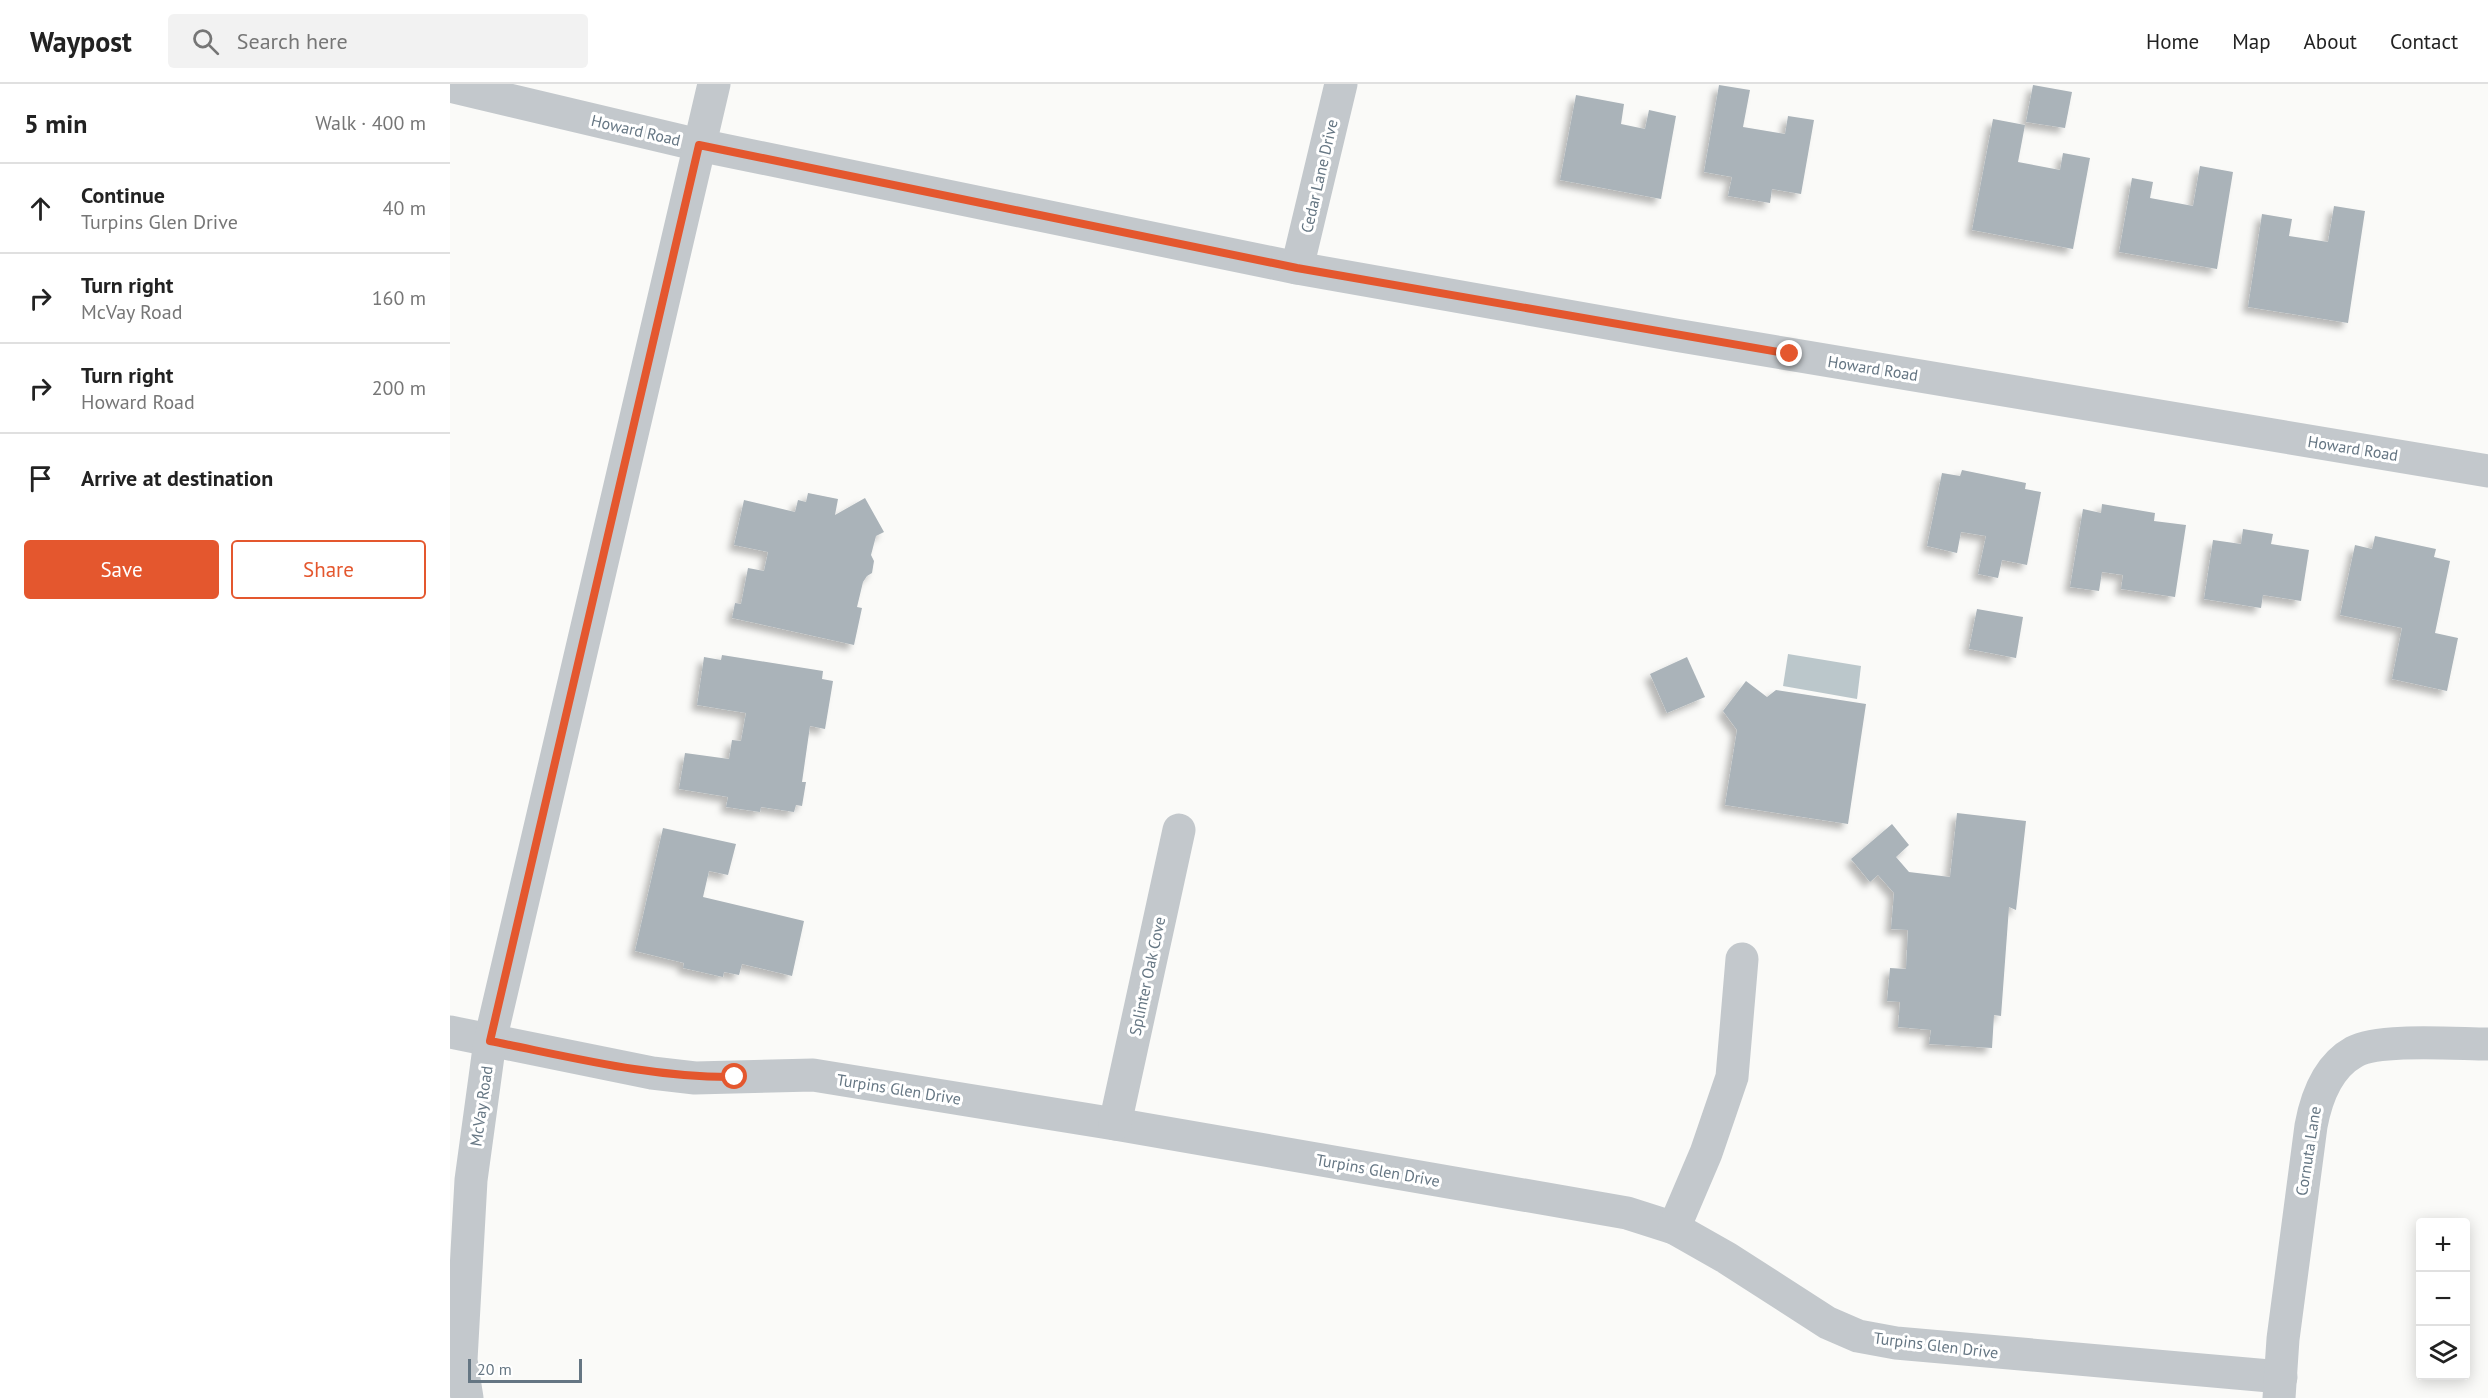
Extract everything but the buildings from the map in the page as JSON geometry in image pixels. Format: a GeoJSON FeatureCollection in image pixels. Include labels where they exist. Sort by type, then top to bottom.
{"type":"FeatureCollection","features":[{"type":"Feature","properties":{"kind":"street","name":"McVay Road"},"geometry":{"type":"LineString","coordinates":[[467,1398],[461,1360],[471,1180],[490,1041],[714,84]]}},
{"type":"Feature","properties":{"kind":"street","name":"Cedar Lane Drive"},"geometry":{"type":"LineString","coordinates":[[1297,268],[1341,84]]}},
{"type":"Feature","properties":{"kind":"street","name":"Howard Road"},"geometry":{"type":"LineString","coordinates":[[450,86],[699,145],[1297,268],[1675,335],[2488,471]]}},
{"type":"Feature","properties":{"kind":"street","name":"Splinter Oak Cove"},"geometry":{"type":"LineString","coordinates":[[1115,1124],[1179,830]]}},
{"type":"Feature","properties":{"kind":"street"},"geometry":{"type":"LineString","coordinates":[[1674,1228],[1706,1154],[1732,1077],[1742,959]]}},
{"type":"Feature","properties":{"kind":"street","name":"Turpins Glen Drive"},"geometry":{"type":"LineString","coordinates":[[450,1032],[652,1072],[694,1077],[813,1075],[1115,1124],[1627,1213],[1674,1228],[1727,1258],[1828,1323],[1858,1335],[1896,1343],[2280,1388]]}},
{"type":"Feature","properties":{"kind":"street","name":"Cornuta Lane"},"geometry":{"type":"LineString","coordinates":[[2280,1388],[2283,1339],[2311,1126],[2316,1100],[2330,1073],[2354,1052],[2382,1045],[2488,1044]]}},
{"type":"Feature","properties":{"kind":"shaded area"},"geometry":{"type":"Polygon","coordinates":[[[1788,654],[1861,666],[1857,699],[1783,686],[1788,654]]]}},
{"type":"Feature","properties":{"kind":"route"},"geometry":{"type":"LineString","coordinates":[[735,1077],[694,1077],[652,1072],[490,1041],[699,145],[1297,268],[1790,354]]}}]}
